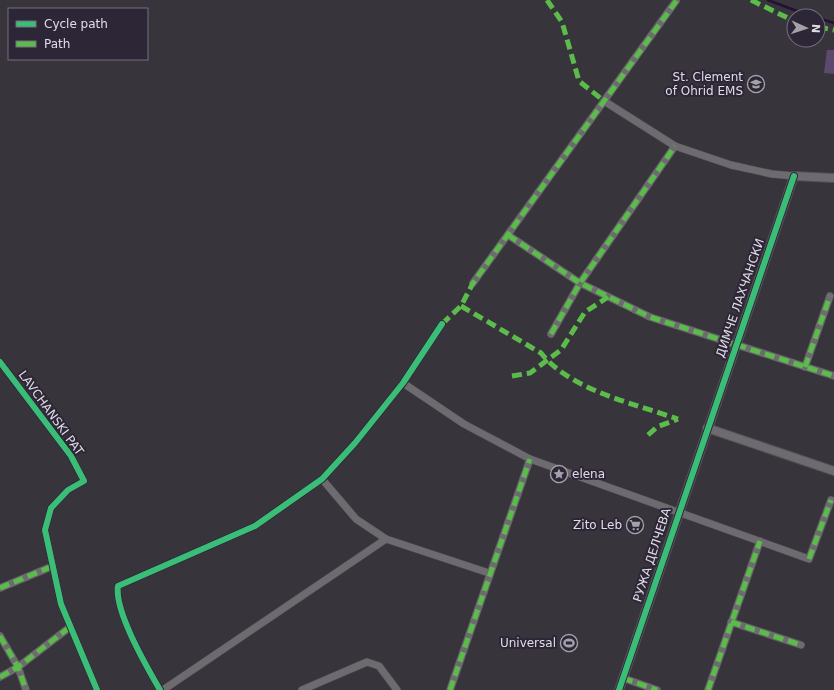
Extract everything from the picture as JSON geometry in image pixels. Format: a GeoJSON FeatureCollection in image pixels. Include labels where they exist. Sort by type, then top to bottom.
{"type":"FeatureCollection","features":[{"type":"Feature","properties":{"kind":"street"},"geometry":{"type":"LineString","coordinates":[[473,283],[676,1]]}},
{"type":"Feature","properties":{"kind":"street"},"geometry":{"type":"LineString","coordinates":[[604,101],[675,146],[730,165],[772,174],[834,178]]}},
{"type":"Feature","properties":{"kind":"street"},"geometry":{"type":"LineString","coordinates":[[551,334],[580,283],[675,146]]}},
{"type":"Feature","properties":{"kind":"street","name":"ДИМЧЕ ЛАХЧАНСКИ"},"geometry":{"type":"LineString","coordinates":[[707,428],[794,176]]}},
{"type":"Feature","properties":{"kind":"street","name":"ДИМЧЕ ЛАХЧАНСКИ"},"geometry":{"type":"LineString","coordinates":[[508,235],[580,283],[650,318],[834,376]]}},
{"type":"Feature","properties":{"kind":"street"},"geometry":{"type":"LineString","coordinates":[[805,367],[830,296]]}},
{"type":"Feature","properties":{"kind":"street"},"geometry":{"type":"LineString","coordinates":[[160,690],[144,661],[122,612],[117,594],[118,586],[256,526],[322,479],[355,443],[403,383],[442,324]]}},
{"type":"Feature","properties":{"kind":"street","name":"LAVCHANSKI PAT"},"geometry":{"type":"LineString","coordinates":[[0,362],[71,456],[84,481],[58,499],[51,508],[47,518],[45,530],[61,604],[97,690]]}},
{"type":"Feature","properties":{"kind":"street"},"geometry":{"type":"LineString","coordinates":[[403,383],[464,424],[530,459],[809,558],[831,500]]}},
{"type":"Feature","properties":{"kind":"street"},"geometry":{"type":"LineString","coordinates":[[707,428],[834,471]]}},
{"type":"Feature","properties":{"kind":"street","name":"РУЖА ДЕЛЧЕВА"},"geometry":{"type":"LineString","coordinates":[[619,690],[707,428]]}},
{"type":"Feature","properties":{"kind":"street"},"geometry":{"type":"LineString","coordinates":[[450,690],[489,573],[530,459]]}},
{"type":"Feature","properties":{"kind":"street"},"geometry":{"type":"LineString","coordinates":[[322,479],[356,519],[386,539],[489,573]]}},
{"type":"Feature","properties":{"kind":"street"},"geometry":{"type":"LineString","coordinates":[[163,690],[386,539]]}},
{"type":"Feature","properties":{"kind":"street"},"geometry":{"type":"LineString","coordinates":[[708,690],[760,541]]}},
{"type":"Feature","properties":{"kind":"street"},"geometry":{"type":"LineString","coordinates":[[0,588],[53,566]]}},
{"type":"Feature","properties":{"kind":"street"},"geometry":{"type":"LineString","coordinates":[[731,622],[801,645]]}},
{"type":"Feature","properties":{"kind":"street"},"geometry":{"type":"LineString","coordinates":[[0,677],[18,667],[70,627]]}},
{"type":"Feature","properties":{"kind":"street"},"geometry":{"type":"LineString","coordinates":[[0,636],[18,667],[26,690]]}},
{"type":"Feature","properties":{"kind":"street"},"geometry":{"type":"LineString","coordinates":[[302,690],[366,662],[379,666],[397,690]]}},
{"type":"Feature","properties":{"kind":"street"},"geometry":{"type":"LineString","coordinates":[[623,678],[657,690]]}},
{"type":"Feature","properties":{"kind":"shaded area"},"geometry":{"type":"Polygon","coordinates":[[[827,50],[834,50],[834,74],[824,73],[827,50]]]}},
{"type":"Feature","properties":{"kind":"waterway"},"geometry":{"type":"LineString","coordinates":[[768,0],[789,8]]}},
{"type":"Feature","properties":{"kind":"waterway"},"geometry":{"type":"LineString","coordinates":[[826,20],[834,23]]}},
{"type":"Feature","properties":{"kind":"marked path"},"geometry":{"type":"LineString","coordinates":[[547,0],[562,22],[579,81],[604,101]]}},
{"type":"Feature","properties":{"kind":"marked path"},"geometry":{"type":"LineString","coordinates":[[442,324],[461,306],[473,283],[677,0]]}},
{"type":"Feature","properties":{"kind":"marked path"},"geometry":{"type":"LineString","coordinates":[[751,0],[786,17]]}},
{"type":"Feature","properties":{"kind":"marked path"},"geometry":{"type":"LineString","coordinates":[[826,28],[834,30]]}},
{"type":"Feature","properties":{"kind":"marked path"},"geometry":{"type":"LineString","coordinates":[[551,334],[580,283],[675,146]]}},
{"type":"Feature","properties":{"kind":"marked path"},"geometry":{"type":"LineString","coordinates":[[508,235],[580,283],[650,317],[834,376]]}},
{"type":"Feature","properties":{"kind":"marked path"},"geometry":{"type":"LineString","coordinates":[[805,367],[830,296]]}},
{"type":"Feature","properties":{"kind":"marked path"},"geometry":{"type":"LineString","coordinates":[[512,376],[530,373],[561,350],[585,312],[608,297]]}},
{"type":"Feature","properties":{"kind":"marked path"},"geometry":{"type":"LineString","coordinates":[[461,306],[541,353],[553,366],[586,386],[623,401],[678,419]]}},
{"type":"Feature","properties":{"kind":"marked path"},"geometry":{"type":"LineString","coordinates":[[648,435],[657,427],[678,419]]}},
{"type":"Feature","properties":{"kind":"marked path"},"geometry":{"type":"LineString","coordinates":[[450,690],[530,459]]}},
{"type":"Feature","properties":{"kind":"marked path"},"geometry":{"type":"LineString","coordinates":[[809,559],[831,500]]}},
{"type":"Feature","properties":{"kind":"marked path"},"geometry":{"type":"LineString","coordinates":[[708,690],[760,541]]}},
{"type":"Feature","properties":{"kind":"marked path"},"geometry":{"type":"LineString","coordinates":[[0,588],[53,566]]}},
{"type":"Feature","properties":{"kind":"marked path"},"geometry":{"type":"LineString","coordinates":[[731,622],[801,645]]}},
{"type":"Feature","properties":{"kind":"marked path"},"geometry":{"type":"LineString","coordinates":[[0,677],[18,667],[70,627]]}},
{"type":"Feature","properties":{"kind":"marked path"},"geometry":{"type":"LineString","coordinates":[[0,636],[18,667],[26,690]]}},
{"type":"Feature","properties":{"kind":"marked path"},"geometry":{"type":"LineString","coordinates":[[623,678],[657,690]]}},
{"type":"Feature","properties":{"kind":"cycle path"},"geometry":{"type":"LineString","coordinates":[[619,690],[794,176]]}},
{"type":"Feature","properties":{"kind":"cycle path"},"geometry":{"type":"LineString","coordinates":[[160,690],[140,654],[126,624],[118,597],[118,586],[255,526],[322,479],[355,443],[403,383],[442,324]]}},
{"type":"Feature","properties":{"kind":"cycle path"},"geometry":{"type":"LineString","coordinates":[[0,362],[71,456],[84,481],[68,490],[51,508],[45,530],[61,604],[97,690]]}},
{"type":"Feature","properties":{"kind":"place","name":"St. Clement of Ohrid EMS"},"geometry":{"type":"Point","coordinates":[756,84]}},
{"type":"Feature","properties":{"kind":"place","name":"elena"},"geometry":{"type":"Point","coordinates":[559,474]}},
{"type":"Feature","properties":{"kind":"place","name":"Zito Leb"},"geometry":{"type":"Point","coordinates":[635,525]}},
{"type":"Feature","properties":{"kind":"place","name":"Universal"},"geometry":{"type":"Point","coordinates":[569,643]}}]}
